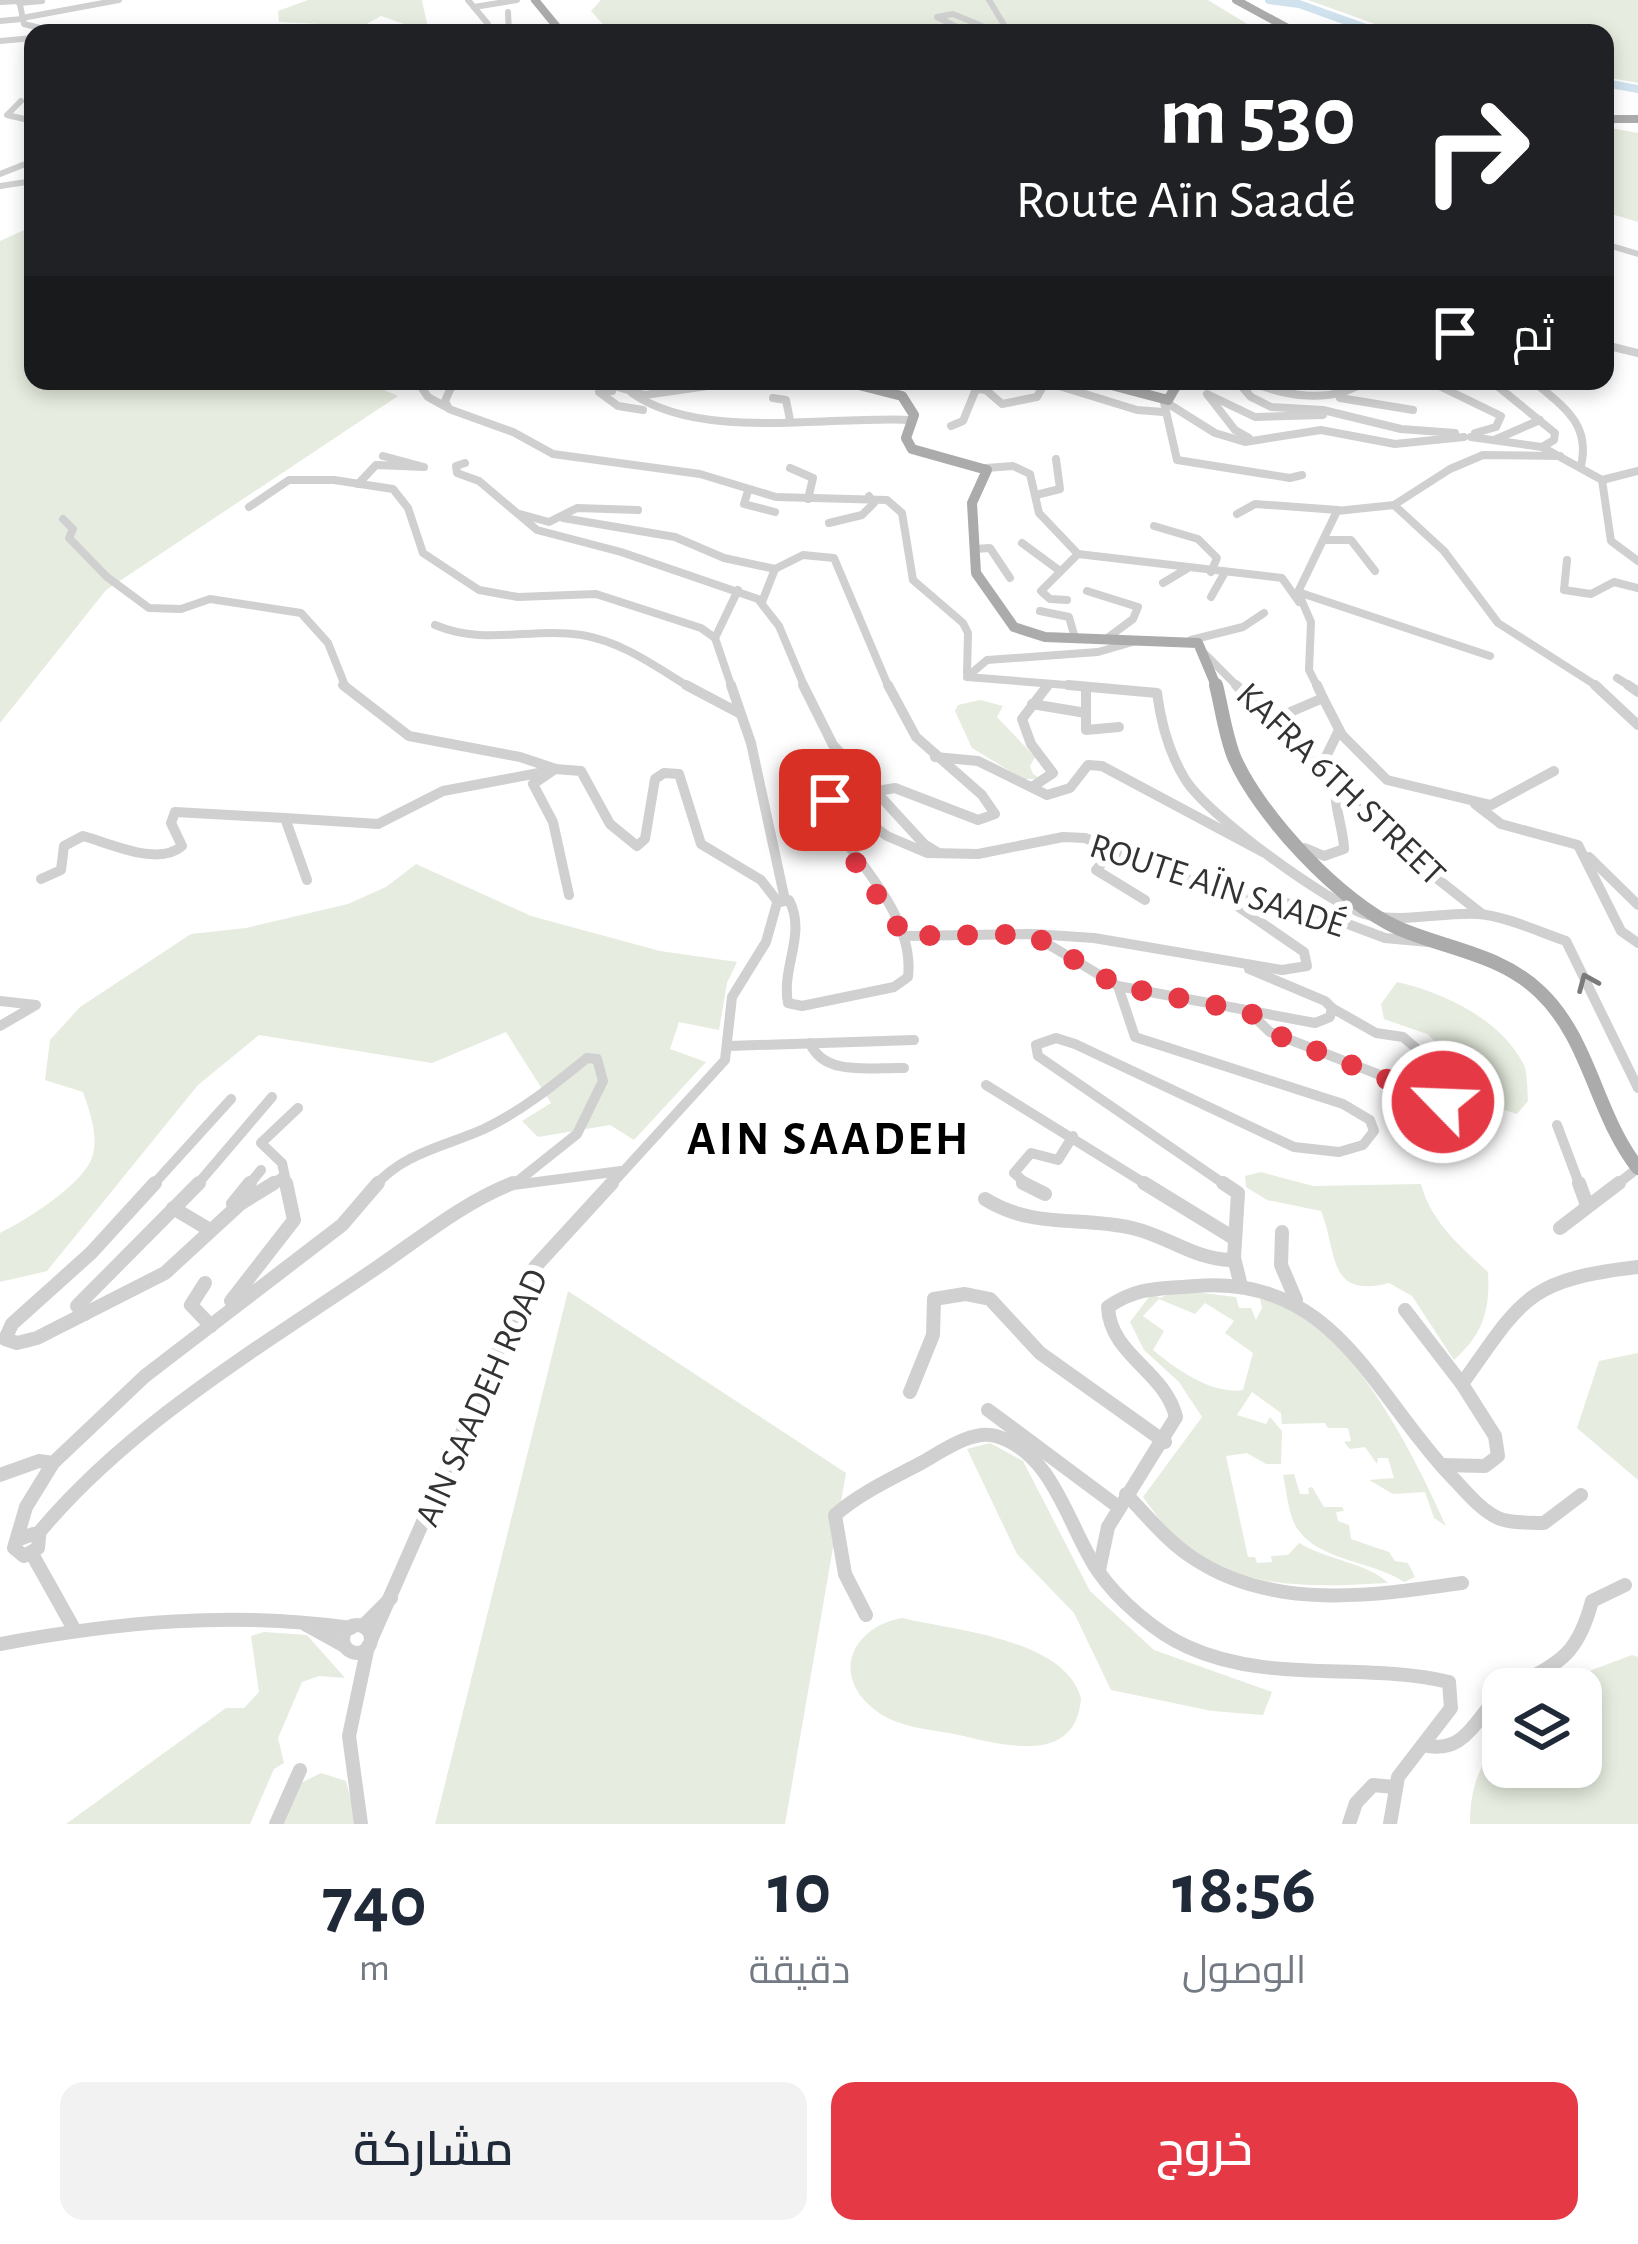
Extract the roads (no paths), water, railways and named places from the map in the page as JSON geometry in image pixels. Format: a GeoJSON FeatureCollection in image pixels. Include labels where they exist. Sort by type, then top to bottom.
{"type":"FeatureCollection","features":[{"type":"Feature","properties":{"kind":"main road"},"geometry":{"type":"LineString","coordinates":[[535,0],[556,24]]}},
{"type":"Feature","properties":{"kind":"main road"},"geometry":{"type":"LineString","coordinates":[[1236,0],[1280,24]]}},
{"type":"Feature","properties":{"kind":"main road"},"geometry":{"type":"LineString","coordinates":[[880,390],[902,396],[910,404],[913,420],[905,440],[912,448],[986,468],[987,479],[972,503],[979,584],[1014,627],[1036,636],[1191,640],[1203,652],[1244,781],[1375,915],[1512,971],[1549,1000],[1578,1045],[1607,1128],[1638,1168]]}},
{"type":"Feature","properties":{"kind":"main road"},"geometry":{"type":"LineString","coordinates":[[1137,390],[1169,397]]}},
{"type":"Feature","properties":{"kind":"street"},"geometry":{"type":"LineString","coordinates":[[0,22],[119,0]]}},
{"type":"Feature","properties":{"kind":"street"},"geometry":{"type":"LineString","coordinates":[[468,0],[488,24]]}},
{"type":"Feature","properties":{"kind":"street"},"geometry":{"type":"LineString","coordinates":[[475,7],[517,0]]}},
{"type":"Feature","properties":{"kind":"street"},"geometry":{"type":"LineString","coordinates":[[20,1],[26,24]]}},
{"type":"Feature","properties":{"kind":"street"},"geometry":{"type":"LineString","coordinates":[[0,2],[42,1]]}},
{"type":"Feature","properties":{"kind":"street"},"geometry":{"type":"LineString","coordinates":[[508,12],[509,24]]}},
{"type":"Feature","properties":{"kind":"street"},"geometry":{"type":"LineString","coordinates":[[951,24],[937,17],[953,14],[977,24]]}},
{"type":"Feature","properties":{"kind":"street"},"geometry":{"type":"LineString","coordinates":[[21,100],[7,115],[24,119]]}},
{"type":"Feature","properties":{"kind":"street"},"geometry":{"type":"LineString","coordinates":[[423,390],[428,398],[513,432],[550,453],[689,472],[728,480],[748,491],[808,499],[869,496],[887,500],[900,509],[913,580],[963,622],[967,673],[972,681],[1159,694],[1162,728],[1187,783],[1263,852],[1346,906],[1375,915],[1429,919],[1482,914],[1570,945],[1638,1088]]}},
{"type":"Feature","properties":{"kind":"street"},"geometry":{"type":"LineString","coordinates":[[446,406],[451,390]]}},
{"type":"Feature","properties":{"kind":"street"},"geometry":{"type":"LineString","coordinates":[[622,390],[659,410],[768,424],[767,435]]}},
{"type":"Feature","properties":{"kind":"street"},"geometry":{"type":"LineString","coordinates":[[643,410],[621,408],[599,392],[683,390]]}},
{"type":"Feature","properties":{"kind":"street"},"geometry":{"type":"LineString","coordinates":[[951,426],[963,420],[977,390]]}},
{"type":"Feature","properties":{"kind":"street"},"geometry":{"type":"LineString","coordinates":[[982,390],[1000,404],[1014,404],[1037,397],[1041,390]]}},
{"type":"Feature","properties":{"kind":"street"},"geometry":{"type":"LineString","coordinates":[[1074,390],[1137,410],[1169,397]]}},
{"type":"Feature","properties":{"kind":"street"},"geometry":{"type":"LineString","coordinates":[[1244,390],[1268,406],[1542,447],[1602,480],[1606,486],[1604,522],[1612,544],[1638,561]]}},
{"type":"Feature","properties":{"kind":"street"},"geometry":{"type":"LineString","coordinates":[[1269,390],[1349,390]]}},
{"type":"Feature","properties":{"kind":"street"},"geometry":{"type":"LineString","coordinates":[[1169,397],[1222,436],[1265,442],[1330,430],[1395,444],[1496,427],[1502,416],[1448,390]]}},
{"type":"Feature","properties":{"kind":"street"},"geometry":{"type":"LineString","coordinates":[[1502,390],[1556,436],[1542,447]]}},
{"type":"Feature","properties":{"kind":"street"},"geometry":{"type":"LineString","coordinates":[[1543,390],[1584,427],[1587,439],[1581,466]]}},
{"type":"Feature","properties":{"kind":"street"},"geometry":{"type":"LineString","coordinates":[[1307,392],[1413,410]]}},
{"type":"Feature","properties":{"kind":"street"},"geometry":{"type":"LineString","coordinates":[[1265,442],[1238,432],[1207,394],[1255,418],[1331,412]]}},
{"type":"Feature","properties":{"kind":"street"},"geometry":{"type":"LineString","coordinates":[[1169,397],[1177,460],[1279,476],[1302,475]]}},
{"type":"Feature","properties":{"kind":"street"},"geometry":{"type":"LineString","coordinates":[[773,398],[785,399],[790,420]]}},
{"type":"Feature","properties":{"kind":"street"},"geometry":{"type":"LineString","coordinates":[[723,420],[849,416],[913,420]]}},
{"type":"Feature","properties":{"kind":"street"},"geometry":{"type":"LineString","coordinates":[[1493,440],[1540,420]]}},
{"type":"Feature","properties":{"kind":"street"},"geometry":{"type":"LineString","coordinates":[[1237,514],[1260,504],[1339,510],[1394,505],[1450,469],[1483,455],[1560,456]]}},
{"type":"Feature","properties":{"kind":"street"},"geometry":{"type":"LineString","coordinates":[[358,484],[374,465],[424,467],[383,456]]}},
{"type":"Feature","properties":{"kind":"street"},"geometry":{"type":"LineString","coordinates":[[1036,495],[1060,489],[1056,459]]}},
{"type":"Feature","properties":{"kind":"street"},"geometry":{"type":"LineString","coordinates":[[465,464],[456,466],[455,472],[479,481],[541,532],[762,602],[779,626],[821,726],[839,753],[924,844],[946,855]]}},
{"type":"Feature","properties":{"kind":"street"},"geometry":{"type":"LineString","coordinates":[[790,468],[814,478],[808,499]]}},
{"type":"Feature","properties":{"kind":"street"},"geometry":{"type":"LineString","coordinates":[[986,468],[1023,469],[1034,481],[1039,513],[1078,554],[1282,578],[1299,597],[1312,626],[1309,670],[1339,730],[1387,780],[1473,802],[1498,803],[1554,771]]}},
{"type":"Feature","properties":{"kind":"street"},"geometry":{"type":"LineString","coordinates":[[1602,480],[1638,471]]}},
{"type":"Feature","properties":{"kind":"street"},"geometry":{"type":"LineString","coordinates":[[249,507],[288,481],[399,491],[423,553],[479,590],[509,597],[596,594],[686,620],[715,638],[758,772],[781,901]]}},
{"type":"Feature","properties":{"kind":"street"},"geometry":{"type":"LineString","coordinates":[[748,491],[744,504],[775,512]]}},
{"type":"Feature","properties":{"kind":"street"},"geometry":{"type":"LineString","coordinates":[[829,523],[867,513],[874,503],[869,496]]}},
{"type":"Feature","properties":{"kind":"street"},"geometry":{"type":"LineString","coordinates":[[1394,505],[1426,530],[1504,629],[1605,692],[1638,725]]}},
{"type":"Feature","properties":{"kind":"street"},"geometry":{"type":"LineString","coordinates":[[563,518],[581,507],[638,510]]}},
{"type":"Feature","properties":{"kind":"street"},"geometry":{"type":"LineString","coordinates":[[1299,597],[1339,510]]}},
{"type":"Feature","properties":{"kind":"street"},"geometry":{"type":"LineString","coordinates":[[516,514],[681,539],[724,558],[775,569]]}},
{"type":"Feature","properties":{"kind":"street"},"geometry":{"type":"LineString","coordinates":[[63,519],[73,529],[69,538],[141,605],[181,610],[210,599],[240,607],[294,610],[322,632],[344,686],[409,736],[520,757],[551,770]]}},
{"type":"Feature","properties":{"kind":"street"},"geometry":{"type":"LineString","coordinates":[[1154,526],[1205,544],[1217,558],[1211,572]]}},
{"type":"Feature","properties":{"kind":"street"},"geometry":{"type":"LineString","coordinates":[[1326,540],[1351,539],[1375,571]]}},
{"type":"Feature","properties":{"kind":"street"},"geometry":{"type":"LineString","coordinates":[[1022,543],[1060,571]]}},
{"type":"Feature","properties":{"kind":"street"},"geometry":{"type":"LineString","coordinates":[[975,549],[990,549],[1010,578]]}},
{"type":"Feature","properties":{"kind":"street"},"geometry":{"type":"LineString","coordinates":[[762,602],[775,569],[785,560],[813,554],[828,554],[836,560],[908,725],[935,757],[990,803],[994,817],[979,820],[895,788],[878,791]]}},
{"type":"Feature","properties":{"kind":"street"},"geometry":{"type":"LineString","coordinates":[[1067,600],[1041,593],[1078,554]]}},
{"type":"Feature","properties":{"kind":"street"},"geometry":{"type":"LineString","coordinates":[[1567,560],[1564,590],[1591,594],[1614,582],[1638,588]]}},
{"type":"Feature","properties":{"kind":"street"},"geometry":{"type":"LineString","coordinates":[[1162,583],[1188,568]]}},
{"type":"Feature","properties":{"kind":"street"},"geometry":{"type":"LineString","coordinates":[[1211,597],[1224,574]]}},
{"type":"Feature","properties":{"kind":"street"},"geometry":{"type":"LineString","coordinates":[[1087,592],[1138,607],[1133,619],[1106,639]]}},
{"type":"Feature","properties":{"kind":"street"},"geometry":{"type":"LineString","coordinates":[[715,638],[740,593]]}},
{"type":"Feature","properties":{"kind":"street"},"geometry":{"type":"LineString","coordinates":[[1299,597],[1319,595],[1490,656]]}},
{"type":"Feature","properties":{"kind":"street"},"geometry":{"type":"LineString","coordinates":[[1040,611],[1069,616],[1075,638]]}},
{"type":"Feature","properties":{"kind":"street"},"geometry":{"type":"LineString","coordinates":[[1191,640],[1243,627],[1264,613]]}},
{"type":"Feature","properties":{"kind":"street"},"geometry":{"type":"LineString","coordinates":[[435,625],[476,640],[554,634],[596,639],[641,656],[739,713]]}},
{"type":"Feature","properties":{"kind":"street"},"geometry":{"type":"LineString","coordinates":[[967,673],[987,661],[1085,653],[1139,640]]}},
{"type":"Feature","properties":{"kind":"street","name":"KAFRA 6TH STREET"},"geometry":{"type":"LineString","coordinates":[[1203,652],[1397,847],[1482,914]]}},
{"type":"Feature","properties":{"kind":"street"},"geometry":{"type":"LineString","coordinates":[[1618,678],[1638,692]]}},
{"type":"Feature","properties":{"kind":"street"},"geometry":{"type":"LineString","coordinates":[[1031,788],[1053,773],[1022,727],[1022,717],[1048,685]]}},
{"type":"Feature","properties":{"kind":"street"},"geometry":{"type":"LineString","coordinates":[[1086,688],[1088,730],[1119,727]]}},
{"type":"Feature","properties":{"kind":"street"},"geometry":{"type":"LineString","coordinates":[[1274,719],[1323,698]]}},
{"type":"Feature","properties":{"kind":"street"},"geometry":{"type":"LineString","coordinates":[[1032,704],[1086,712]]}},
{"type":"Feature","properties":{"kind":"street"},"geometry":{"type":"LineString","coordinates":[[1320,769],[1339,730]]}},
{"type":"Feature","properties":{"kind":"street"},"geometry":{"type":"LineString","coordinates":[[935,757],[948,754],[1031,788],[1059,794],[1088,765],[1106,764],[1214,832],[1263,852]]}},
{"type":"Feature","properties":{"kind":"street"},"geometry":{"type":"LineString","coordinates":[[551,770],[534,781],[534,789],[554,822],[568,895]]}},
{"type":"Feature","properties":{"kind":"street"},"geometry":{"type":"LineString","coordinates":[[41,879],[61,870],[64,846],[83,836],[150,854],[174,854],[182,846],[171,823],[175,812],[378,824],[443,791],[551,770],[581,771],[599,808],[626,842],[637,846],[645,839],[655,779],[664,773],[679,774],[701,844],[761,880],[781,901],[792,902],[796,914],[784,997],[795,1006],[899,984],[911,969],[904,936],[1094,938],[1292,970],[1307,966],[1309,960],[1234,902],[1228,891]]}},
{"type":"Feature","properties":{"kind":"street"},"geometry":{"type":"LineString","coordinates":[[1305,848],[1324,856],[1344,849],[1344,824],[1334,800],[1337,787]]}},
{"type":"Feature","properties":{"kind":"street","name":"ROUTE AÏN SAADÉ"},"geometry":{"type":"LineString","coordinates":[[904,936],[826,817],[824,803],[838,800],[887,836],[915,849],[946,855],[1004,850],[1063,837],[1115,848],[1168,874],[1300,906],[1385,938],[1444,940]]}},
{"type":"Feature","properties":{"kind":"street"},"geometry":{"type":"LineString","coordinates":[[1473,802],[1492,820],[1544,839],[1571,842],[1638,904]]}},
{"type":"Feature","properties":{"kind":"street"},"geometry":{"type":"LineString","coordinates":[[285,818],[307,880]]}},
{"type":"Feature","properties":{"kind":"street"},"geometry":{"type":"LineString","coordinates":[[1115,848],[1096,870],[1145,900]]}},
{"type":"Feature","properties":{"kind":"street"},"geometry":{"type":"LineString","coordinates":[[1581,852],[1621,931],[1638,943]]}},
{"type":"Feature","properties":{"kind":"street","name":"AIN SAADEH ROAD"},"geometry":{"type":"LineString","coordinates":[[363,1635],[393,1596],[524,1287],[544,1252],[713,1076],[729,1046],[732,997],[766,942],[781,901]]}},
{"type":"Feature","properties":{"kind":"street"},"geometry":{"type":"LineString","coordinates":[[1031,934],[1118,986],[1320,1024],[1330,1017],[1332,1008]]}},
{"type":"Feature","properties":{"kind":"street"},"geometry":{"type":"LineString","coordinates":[[1230,961],[1376,1034],[1403,1037],[1424,1055]]}},
{"type":"Feature","properties":{"kind":"street"},"geometry":{"type":"LineString","coordinates":[[1118,986],[1129,1029],[1136,1036],[1343,1104],[1364,1114],[1374,1126],[1372,1137],[1363,1145],[1314,1153],[1269,1139],[1075,1044],[1056,1038],[1036,1045],[1038,1057],[1238,1193],[1240,1209],[1231,1260],[1241,1286]]}},
{"type":"Feature","properties":{"kind":"street"},"geometry":{"type":"LineString","coordinates":[[0,1001],[36,1007],[0,1026]]}},
{"type":"Feature","properties":{"kind":"street"},"geometry":{"type":"LineString","coordinates":[[1250,1012],[1270,1032],[1436,1097],[1449,1115],[1426,1124]]}},
{"type":"Feature","properties":{"kind":"street"},"geometry":{"type":"LineString","coordinates":[[729,1046],[914,1040]]}},
{"type":"Feature","properties":{"kind":"street"},"geometry":{"type":"LineString","coordinates":[[810,1043],[816,1058],[826,1065],[904,1068]]}},
{"type":"Feature","properties":{"kind":"street"},"geometry":{"type":"LineString","coordinates":[[587,1058],[596,1059],[603,1082],[570,1142],[198,1393],[98,1468],[37,1535],[40,1544],[32,1554],[20,1556],[16,1545],[26,1507],[53,1462],[145,1376],[330,1236],[387,1172],[424,1151],[486,1128],[539,1097],[587,1058]]}},
{"type":"Feature","properties":{"kind":"street"},"geometry":{"type":"LineString","coordinates":[[986,1085],[1232,1237]]}},
{"type":"Feature","properties":{"kind":"street"},"geometry":{"type":"LineString","coordinates":[[85,1314],[77,1306],[220,1162],[272,1096]]}},
{"type":"Feature","properties":{"kind":"street"},"geometry":{"type":"LineString","coordinates":[[231,1099],[92,1253],[13,1324],[5,1340],[37,1338],[165,1273],[261,1170]]}},
{"type":"Feature","properties":{"kind":"street"},"geometry":{"type":"LineString","coordinates":[[214,1323],[294,1220],[282,1163],[261,1143],[298,1108]]}},
{"type":"Feature","properties":{"kind":"street"},"geometry":{"type":"LineString","coordinates":[[1557,1124],[1587,1205]]}},
{"type":"Feature","properties":{"kind":"street"},"geometry":{"type":"LineString","coordinates":[[1045,1194],[1014,1174],[1034,1152],[1058,1160],[1073,1136]]}},
{"type":"Feature","properties":{"kind":"street"},"geometry":{"type":"LineString","coordinates":[[1561,1228],[1638,1168]]}},
{"type":"Feature","properties":{"kind":"street"},"geometry":{"type":"LineString","coordinates":[[518,1181],[621,1171]]}},
{"type":"Feature","properties":{"kind":"street"},"geometry":{"type":"LineString","coordinates":[[214,1225],[283,1178]]}},
{"type":"Feature","properties":{"kind":"street"},"geometry":{"type":"LineString","coordinates":[[985,1199],[1028,1222],[1127,1226],[1149,1232],[1200,1260],[1231,1260]]}},
{"type":"Feature","properties":{"kind":"street"},"geometry":{"type":"LineString","coordinates":[[173,1208],[214,1225]]}},
{"type":"Feature","properties":{"kind":"street"},"geometry":{"type":"LineString","coordinates":[[1282,1232],[1281,1265],[1298,1303]]}},
{"type":"Feature","properties":{"kind":"street"},"geometry":{"type":"LineString","coordinates":[[1462,1384],[1510,1314],[1543,1287],[1589,1273],[1638,1267]]}},
{"type":"Feature","properties":{"kind":"street"},"geometry":{"type":"LineString","coordinates":[[205,1283],[191,1305],[214,1323]]}},
{"type":"Feature","properties":{"kind":"street"},"geometry":{"type":"LineString","coordinates":[[1099,1573],[1101,1536],[1165,1442],[1176,1417],[1174,1397],[1107,1322],[1108,1307],[1131,1291],[1241,1286],[1298,1303],[1338,1333],[1441,1465],[1481,1507],[1502,1520],[1544,1523],[1581,1495]]}},
{"type":"Feature","properties":{"kind":"street"},"geometry":{"type":"LineString","coordinates":[[910,1392],[933,1336],[934,1298],[980,1295],[990,1299],[1040,1353],[1165,1442]]}},
{"type":"Feature","properties":{"kind":"street"},"geometry":{"type":"LineString","coordinates":[[1405,1310],[1498,1440],[1498,1456],[1485,1466],[1441,1465]]}},
{"type":"Feature","properties":{"kind":"street"},"geometry":{"type":"LineString","coordinates":[[988,1410],[1122,1500],[1195,1560],[1245,1582],[1335,1594],[1462,1583]]}},
{"type":"Feature","properties":{"kind":"street"},"geometry":{"type":"LineString","coordinates":[[866,1615],[845,1574],[834,1532],[835,1515],[852,1500],[980,1435],[1012,1443],[1042,1467],[1099,1573],[1152,1625],[1212,1658],[1241,1665],[1444,1678],[1453,1689],[1453,1704],[1394,1787],[1390,1824]]}},
{"type":"Feature","properties":{"kind":"street"},"geometry":{"type":"LineString","coordinates":[[0,1475],[39,1461],[53,1462]]}},
{"type":"Feature","properties":{"kind":"street"},"geometry":{"type":"LineString","coordinates":[[0,1559],[29,1533],[37,1535]]}},
{"type":"Feature","properties":{"kind":"street"},"geometry":{"type":"LineString","coordinates":[[32,1554],[74,1629]]}},
{"type":"Feature","properties":{"kind":"street"},"geometry":{"type":"LineString","coordinates":[[1548,1668],[1567,1658],[1582,1635],[1592,1601],[1625,1585]]}},
{"type":"Feature","properties":{"kind":"street"},"geometry":{"type":"LineString","coordinates":[[0,1644],[74,1629],[242,1620],[302,1622],[363,1635]]}},
{"type":"Feature","properties":{"kind":"street"},"geometry":{"type":"LineString","coordinates":[[302,1622],[347,1649],[361,1676]]}},
{"type":"Feature","properties":{"kind":"street"},"geometry":{"type":"LineString","coordinates":[[347,1649],[363,1635]]}},
{"type":"Feature","properties":{"kind":"street"},"geometry":{"type":"LineString","coordinates":[[347,1649],[363,1635]]}},
{"type":"Feature","properties":{"kind":"street"},"geometry":{"type":"LineString","coordinates":[[361,1824],[349,1736],[361,1676],[363,1635]]}},
{"type":"Feature","properties":{"kind":"street"},"geometry":{"type":"LineString","coordinates":[[1423,1745],[1444,1750],[1466,1742],[1482,1715]]}},
{"type":"Feature","properties":{"kind":"street"},"geometry":{"type":"LineString","coordinates":[[276,1824],[300,1770]]}},
{"type":"Feature","properties":{"kind":"street"},"geometry":{"type":"LineString","coordinates":[[1349,1824],[1364,1792],[1373,1785],[1394,1787]]}},
{"type":"Feature","properties":{"kind":"waterway"},"geometry":{"type":"LineString","coordinates":[[1269,0],[1299,4],[1355,24]]}},
{"type":"Feature","properties":{"kind":"waterway"},"geometry":{"type":"LineString","coordinates":[[1614,85],[1638,89]]}},
{"type":"Feature","properties":{"kind":"district","name":"AIN SAADEH"},"geometry":{"type":"Point","coordinates":[829,1137]}}]}
